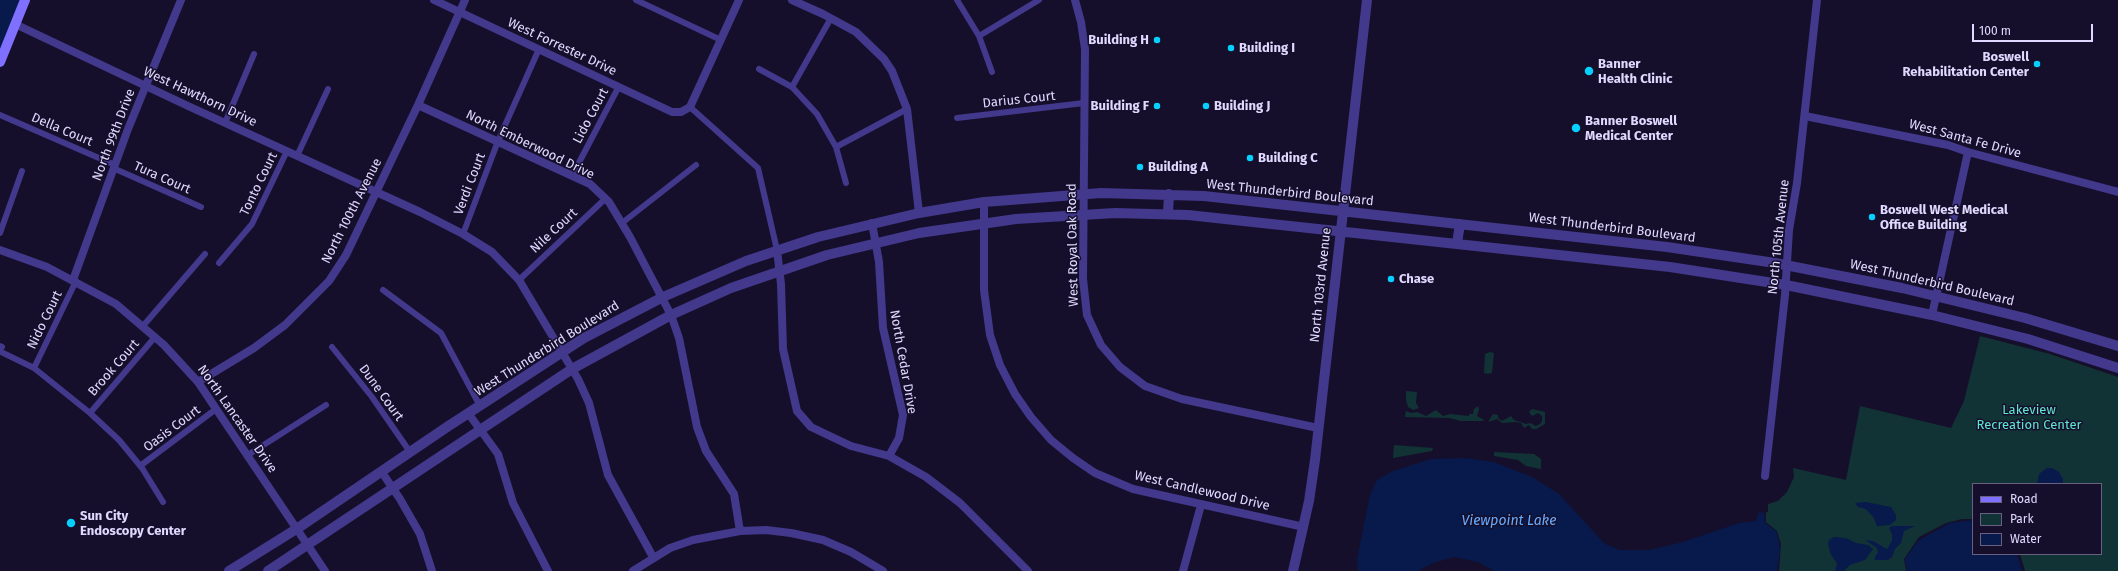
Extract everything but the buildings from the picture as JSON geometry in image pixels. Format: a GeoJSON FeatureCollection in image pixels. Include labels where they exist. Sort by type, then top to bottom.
{"type":"FeatureCollection","features":[{"type":"Feature","properties":{"kind":"main road"},"geometry":{"type":"LineString","coordinates":[[0,62],[25,0]]}},
{"type":"Feature","properties":{"kind":"street","name":"North 99th Drive"},"geometry":{"type":"LineString","coordinates":[[74,280],[114,167],[181,0]]}},
{"type":"Feature","properties":{"kind":"street","name":"West Forrester Drive"},"geometry":{"type":"LineString","coordinates":[[434,0],[667,111],[682,112],[690,107]]}},
{"type":"Feature","properties":{"kind":"street","name":"North 100th Avenue"},"geometry":{"type":"LineString","coordinates":[[198,382],[254,348],[285,324],[329,281],[346,254],[418,105],[465,0]]}},
{"type":"Feature","properties":{"kind":"street"},"geometry":{"type":"LineString","coordinates":[[636,0],[721,40]]}},
{"type":"Feature","properties":{"kind":"street"},"geometry":{"type":"LineString","coordinates":[[739,0],[690,107],[758,168],[777,250],[780,271],[783,349],[797,411],[811,427],[852,446],[889,456],[926,477],[960,503],[1028,571]]}},
{"type":"Feature","properties":{"kind":"street"},"geometry":{"type":"LineString","coordinates":[[792,0],[832,18],[856,32],[884,59],[900,86],[907,109],[918,213]]}},
{"type":"Feature","properties":{"kind":"street"},"geometry":{"type":"LineString","coordinates":[[957,0],[980,36],[992,72]]}},
{"type":"Feature","properties":{"kind":"street"},"geometry":{"type":"LineString","coordinates":[[980,36],[1040,0]]}},
{"type":"Feature","properties":{"kind":"street","name":"West Royal Oak Road"},"geometry":{"type":"LineString","coordinates":[[1075,0],[1084,41],[1084,279],[1087,315],[1101,345],[1120,367],[1145,386],[1182,399],[1318,428]]}},
{"type":"Feature","properties":{"kind":"street","name":"North 103rd Avenue"},"geometry":{"type":"LineString","coordinates":[[1293,571],[1309,501],[1367,0]]}},
{"type":"Feature","properties":{"kind":"street","name":"North 105th Avenue"},"geometry":{"type":"LineString","coordinates":[[1766,476],[1786,284],[1789,230],[1805,116],[1817,0]]}},
{"type":"Feature","properties":{"kind":"street"},"geometry":{"type":"LineString","coordinates":[[792,87],[832,18]]}},
{"type":"Feature","properties":{"kind":"street","name":"West Hawthorn Drive"},"geometry":{"type":"LineString","coordinates":[[15,24],[376,192],[463,234],[492,252],[519,280],[572,369],[589,403],[608,475],[653,557]]}},
{"type":"Feature","properties":{"kind":"street","name":"Verdi Court"},"geometry":{"type":"LineString","coordinates":[[463,234],[498,141],[539,49]]}},
{"type":"Feature","properties":{"kind":"street"},"geometry":{"type":"LineString","coordinates":[[225,123],[254,54]]}},
{"type":"Feature","properties":{"kind":"street"},"geometry":{"type":"LineString","coordinates":[[759,69],[792,87],[817,114],[836,147],[846,183]]}},
{"type":"Feature","properties":{"kind":"street","name":"Lido Court"},"geometry":{"type":"LineString","coordinates":[[572,176],[618,88]]}},
{"type":"Feature","properties":{"kind":"street"},"geometry":{"type":"LineString","coordinates":[[297,156],[328,89]]}},
{"type":"Feature","properties":{"kind":"street","name":"Darius Court"},"geometry":{"type":"LineString","coordinates":[[957,118],[1084,103]]}},
{"type":"Feature","properties":{"kind":"street","name":"North Emberwood Drive"},"geometry":{"type":"LineString","coordinates":[[418,105],[590,184],[605,199],[622,223],[663,297],[671,315],[679,338],[697,427],[706,451],[734,494],[740,531]]}},
{"type":"Feature","properties":{"kind":"street"},"geometry":{"type":"LineString","coordinates":[[836,147],[907,109]]}},
{"type":"Feature","properties":{"kind":"street","name":"Della Court"},"geometry":{"type":"LineString","coordinates":[[0,115],[114,167]]}},
{"type":"Feature","properties":{"kind":"street","name":"West Santa Fe Drive"},"geometry":{"type":"LineString","coordinates":[[1805,116],[1948,145],[1968,152],[2118,192]]}},
{"type":"Feature","properties":{"kind":"street","name":"Tonto Court"},"geometry":{"type":"LineString","coordinates":[[219,263],[252,224],[287,151]]}},
{"type":"Feature","properties":{"kind":"street"},"geometry":{"type":"LineString","coordinates":[[1932,315],[1968,152]]}},
{"type":"Feature","properties":{"kind":"street"},"geometry":{"type":"LineString","coordinates":[[622,223],[696,166]]}},
{"type":"Feature","properties":{"kind":"street","name":"Tura Court"},"geometry":{"type":"LineString","coordinates":[[114,167],[201,207]]}},
{"type":"Feature","properties":{"kind":"street"},"geometry":{"type":"LineString","coordinates":[[0,233],[22,172]]}},
{"type":"Feature","properties":{"kind":"street","name":"West Thunderbird Boulevard"},"geometry":{"type":"LineString","coordinates":[[229,571],[298,528],[468,413],[597,330],[663,297],[722,271],[777,250],[872,223],[918,213],[984,202],[1084,194],[1169,194],[1342,211],[1667,247],[1786,266],[1937,296],[2025,318],[2118,346]]}},
{"type":"Feature","properties":{"kind":"street"},"geometry":{"type":"LineString","coordinates":[[1168,214],[1169,194]]}},
{"type":"Feature","properties":{"kind":"street","name":"Nile Court"},"geometry":{"type":"LineString","coordinates":[[519,280],[605,199]]}},
{"type":"Feature","properties":{"kind":"street","name":"West Candlewood Drive"},"geometry":{"type":"LineString","coordinates":[[984,202],[984,290],[990,335],[1007,380],[1031,417],[1062,450],[1095,473],[1145,493],[1304,527]]}},
{"type":"Feature","properties":{"kind":"street"},"geometry":{"type":"LineString","coordinates":[[268,571],[572,369],[671,315],[731,288],[827,255],[919,233],[984,223],[1084,214],[1168,214],[1457,243],[1670,267],[1786,284],[1932,315],[2028,339],[2118,368]]}},
{"type":"Feature","properties":{"kind":"street","name":"North Cedar Drive"},"geometry":{"type":"LineString","coordinates":[[872,223],[876,243],[883,328],[903,415],[899,438],[889,456]]}},
{"type":"Feature","properties":{"kind":"street"},"geometry":{"type":"LineString","coordinates":[[1457,243],[1460,224]]}},
{"type":"Feature","properties":{"kind":"street","name":"North Lancaster Drive"},"geometry":{"type":"LineString","coordinates":[[0,250],[47,267],[74,280],[116,304],[155,337],[198,382],[298,528],[325,571]]}},
{"type":"Feature","properties":{"kind":"street"},"geometry":{"type":"LineString","coordinates":[[143,326],[205,254]]}},
{"type":"Feature","properties":{"kind":"street","name":"Nido Court"},"geometry":{"type":"LineString","coordinates":[[34,368],[74,280]]}},
{"type":"Feature","properties":{"kind":"street"},"geometry":{"type":"LineString","coordinates":[[383,290],[441,333],[480,406]]}},
{"type":"Feature","properties":{"kind":"street","name":"Brook Court"},"geometry":{"type":"LineString","coordinates":[[90,413],[155,337]]}},
{"type":"Feature","properties":{"kind":"street","name":"Dune Court"},"geometry":{"type":"LineString","coordinates":[[332,347],[372,397],[410,452]]}},
{"type":"Feature","properties":{"kind":"street"},"geometry":{"type":"LineString","coordinates":[[1,348],[34,368],[90,413],[119,440],[140,466],[163,502]]}},
{"type":"Feature","properties":{"kind":"street"},"geometry":{"type":"LineString","coordinates":[[248,455],[326,405]]}},
{"type":"Feature","properties":{"kind":"street","name":"Oasis Court"},"geometry":{"type":"LineString","coordinates":[[140,466],[216,409]]}},
{"type":"Feature","properties":{"kind":"street"},"geometry":{"type":"LineString","coordinates":[[468,413],[498,454],[513,503],[548,571]]}},
{"type":"Feature","properties":{"kind":"street"},"geometry":{"type":"LineString","coordinates":[[381,471],[420,534],[432,571]]}},
{"type":"Feature","properties":{"kind":"street"},"geometry":{"type":"LineString","coordinates":[[1183,571],[1201,505]]}},
{"type":"Feature","properties":{"kind":"street"},"geometry":{"type":"LineString","coordinates":[[633,571],[653,557],[670,548],[693,540],[740,531],[772,531],[823,540],[851,552],[883,571]]}},
{"type":"Feature","properties":{"kind":"green space","name":"Lakeview Recreation Center"},"geometry":{"type":"Polygon","coordinates":[[[1980,336],[2050,354],[2118,377],[2118,571],[2025,571],[2020,555],[2102,555],[2102,483],[1972,483],[1972,519],[1962,519],[1946,523],[1919,537],[1904,559],[1906,571],[1779,571],[1781,544],[1777,531],[1766,522],[1768,504],[1778,501],[1787,492],[1794,477],[1793,468],[1846,480],[1860,406],[1951,428],[1964,401],[1980,336]]]}},
{"type":"Feature","properties":{"kind":"green space"},"geometry":{"type":"Polygon","coordinates":[[[1490,352],[1494,353],[1492,373],[1488,374],[1484,373],[1485,354],[1490,352]]]}},
{"type":"Feature","properties":{"kind":"green space"},"geometry":{"type":"Polygon","coordinates":[[[1406,391],[1417,392],[1416,403],[1419,408],[1413,410],[1408,407],[1406,391]]]}},
{"type":"Feature","properties":{"kind":"green space"},"geometry":{"type":"Polygon","coordinates":[[[1478,406],[1479,409],[1477,416],[1484,420],[1483,421],[1461,421],[1449,418],[1405,417],[1406,411],[1411,413],[1417,412],[1426,416],[1436,410],[1443,416],[1450,414],[1469,416],[1469,414],[1473,414],[1474,409],[1478,406]]]}},
{"type":"Feature","properties":{"kind":"green space"},"geometry":{"type":"Polygon","coordinates":[[[1532,409],[1545,412],[1545,424],[1536,429],[1532,429],[1529,425],[1524,428],[1521,423],[1516,422],[1502,423],[1497,419],[1488,422],[1493,414],[1498,415],[1498,418],[1502,421],[1511,416],[1514,420],[1526,424],[1530,423],[1536,426],[1542,421],[1542,416],[1538,413],[1532,416],[1529,412],[1532,409]]]}},
{"type":"Feature","properties":{"kind":"green space"},"geometry":{"type":"Polygon","coordinates":[[[1394,445],[1433,448],[1432,451],[1393,458],[1394,445]]]}},
{"type":"Feature","properties":{"kind":"green space"},"geometry":{"type":"Polygon","coordinates":[[[1494,452],[1534,454],[1541,459],[1541,469],[1526,466],[1518,460],[1494,456],[1494,452]]]}},
{"type":"Feature","properties":{"kind":"water"},"geometry":{"type":"Polygon","coordinates":[[[0,0],[20,0],[0,50],[0,0]]]}},
{"type":"Feature","properties":{"kind":"water","name":"Viewpoint Lake"},"geometry":{"type":"Polygon","coordinates":[[[1465,458],[1494,462],[1532,477],[1559,494],[1605,544],[1620,550],[1649,550],[1683,542],[1739,523],[1756,521],[1759,512],[1764,513],[1765,523],[1776,531],[1778,537],[1780,551],[1777,571],[1494,571],[1478,562],[1454,557],[1433,563],[1418,571],[1358,571],[1357,559],[1370,495],[1377,480],[1393,471],[1431,459],[1465,458]]]}},
{"type":"Feature","properties":{"kind":"water"},"geometry":{"type":"Polygon","coordinates":[[[2047,468],[2052,468],[2059,472],[2063,479],[2063,483],[2037,483],[2039,474],[2047,468]]]}},
{"type":"Feature","properties":{"kind":"water"},"geometry":{"type":"Polygon","coordinates":[[[1866,502],[1891,507],[1896,515],[1896,520],[1890,525],[1877,526],[1874,518],[1866,509],[1858,507],[1855,503],[1866,502]]]}},
{"type":"Feature","properties":{"kind":"water"},"geometry":{"type":"Polygon","coordinates":[[[1972,520],[1972,555],[2017,555],[2022,571],[1907,571],[1905,559],[1919,540],[1950,523],[1972,520]]]}},
{"type":"Feature","properties":{"kind":"water"},"geometry":{"type":"Polygon","coordinates":[[[1892,526],[1915,526],[1904,531],[1901,543],[1895,549],[1892,557],[1888,560],[1874,559],[1878,552],[1877,548],[1865,540],[1873,541],[1887,549],[1892,541],[1892,534],[1889,528],[1892,526]]]}},
{"type":"Feature","properties":{"kind":"water"},"geometry":{"type":"Polygon","coordinates":[[[1834,537],[1846,538],[1856,543],[1868,545],[1873,549],[1865,560],[1850,565],[1844,571],[1835,571],[1837,563],[1831,555],[1828,544],[1829,540],[1834,537]]]}},
{"type":"Feature","properties":{"kind":"place","name":"Building H"},"geometry":{"type":"Point","coordinates":[1157,40]}},
{"type":"Feature","properties":{"kind":"place","name":"Building I"},"geometry":{"type":"Point","coordinates":[1231,48]}},
{"type":"Feature","properties":{"kind":"place","name":"Boswell Rehabilitation Center"},"geometry":{"type":"Point","coordinates":[2037,64]}},
{"type":"Feature","properties":{"kind":"place","name":"Banner Health Clinic"},"geometry":{"type":"Point","coordinates":[1589,71]}},
{"type":"Feature","properties":{"kind":"place","name":"Building F"},"geometry":{"type":"Point","coordinates":[1157,106]}},
{"type":"Feature","properties":{"kind":"place","name":"Building J"},"geometry":{"type":"Point","coordinates":[1206,106]}},
{"type":"Feature","properties":{"kind":"place","name":"Banner Boswell Medical Center"},"geometry":{"type":"Point","coordinates":[1576,128]}},
{"type":"Feature","properties":{"kind":"place","name":"Building C"},"geometry":{"type":"Point","coordinates":[1250,158]}},
{"type":"Feature","properties":{"kind":"place","name":"Building A"},"geometry":{"type":"Point","coordinates":[1140,167]}},
{"type":"Feature","properties":{"kind":"place","name":"Boswell West Medical Office Building"},"geometry":{"type":"Point","coordinates":[1872,217]}},
{"type":"Feature","properties":{"kind":"place","name":"Chase"},"geometry":{"type":"Point","coordinates":[1391,279]}},
{"type":"Feature","properties":{"kind":"place","name":"Sun City Endoscopy Center"},"geometry":{"type":"Point","coordinates":[71,523]}}]}
